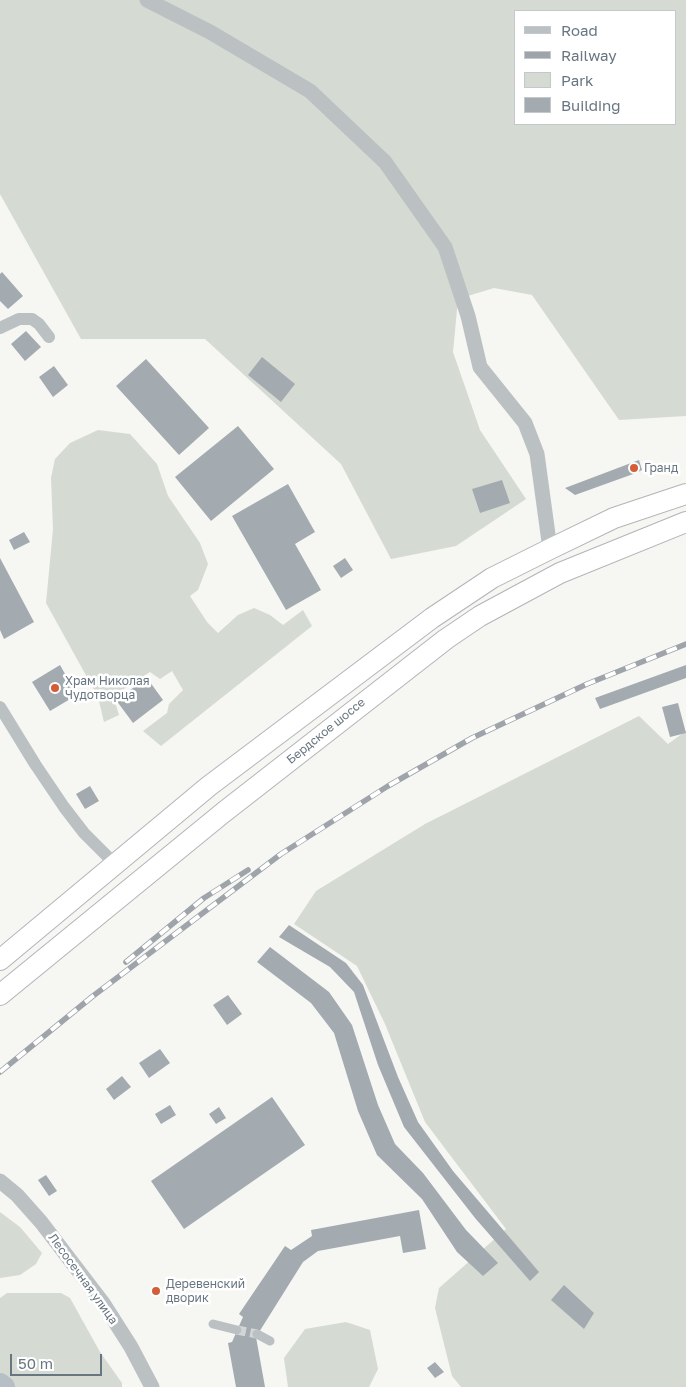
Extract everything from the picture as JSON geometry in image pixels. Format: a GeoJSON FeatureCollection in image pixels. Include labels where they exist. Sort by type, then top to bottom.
{"type":"FeatureCollection","features":[{"type":"Feature","properties":{"kind":"highway","name":"Бердское шоссе"},"geometry":{"type":"LineString","coordinates":[[0,960],[209,786],[432,618],[492,578],[550,549],[614,518],[686,494]]}},
{"type":"Feature","properties":{"kind":"highway","name":"Бердское шоссе"},"geometry":{"type":"LineString","coordinates":[[0,995],[371,695],[446,638],[480,616],[560,573],[686,522]]}},
{"type":"Feature","properties":{"kind":"highway"},"geometry":{"type":"LineString","coordinates":[[354,676],[371,695]]}},
{"type":"Feature","properties":{"kind":"street"},"geometry":{"type":"LineString","coordinates":[[147,0],[210,32],[310,91],[385,162],[445,247],[468,316],[480,367],[525,423],[537,454],[550,549]]}},
{"type":"Feature","properties":{"kind":"street"},"geometry":{"type":"LineString","coordinates":[[0,328],[19,319],[32,319],[39,324],[49,337]]}},
{"type":"Feature","properties":{"kind":"street"},"geometry":{"type":"LineString","coordinates":[[0,707],[64,807],[84,833],[115,864]]}},
{"type":"Feature","properties":{"kind":"street","name":"Лесосечная улица"},"geometry":{"type":"LineString","coordinates":[[0,1181],[17,1195],[41,1222],[103,1304],[131,1347],[152,1387]]}},
{"type":"Feature","properties":{"kind":"street"},"geometry":{"type":"LineString","coordinates":[[213,1324],[237,1330]]}},
{"type":"Feature","properties":{"kind":"street"},"geometry":{"type":"LineString","coordinates":[[257,1334],[270,1341]]}},
{"type":"Feature","properties":{"kind":"green space"},"geometry":{"type":"Polygon","coordinates":[[[0,0],[686,0],[686,416],[619,420],[532,295],[494,288],[458,299],[453,352],[480,430],[526,499],[456,546],[391,559],[341,464],[205,339],[81,339],[0,194],[0,0]]]}},
{"type":"Feature","properties":{"kind":"green space"},"geometry":{"type":"Polygon","coordinates":[[[98,430],[130,434],[157,464],[168,496],[200,543],[208,564],[198,590],[190,596],[207,622],[218,633],[238,615],[254,608],[270,615],[283,625],[303,610],[312,626],[161,746],[143,731],[167,713],[169,704],[183,690],[172,671],[160,679],[150,672],[113,696],[119,715],[104,722],[98,697],[46,603],[53,529],[51,478],[55,459],[70,443],[98,430]]]}},
{"type":"Feature","properties":{"kind":"green space"},"geometry":{"type":"Polygon","coordinates":[[[639,716],[668,744],[686,731],[686,1387],[461,1387],[452,1376],[435,1308],[439,1288],[506,1229],[425,1122],[385,1024],[357,966],[294,924],[316,891],[425,824],[639,716]]]}},
{"type":"Feature","properties":{"kind":"green space"},"geometry":{"type":"Polygon","coordinates":[[[0,1212],[20,1227],[42,1253],[36,1264],[20,1275],[0,1278],[0,1212]]]}},
{"type":"Feature","properties":{"kind":"green space"},"geometry":{"type":"Polygon","coordinates":[[[7,1293],[61,1293],[70,1298],[100,1352],[122,1383],[122,1387],[0,1387],[0,1298],[7,1293]]]}},
{"type":"Feature","properties":{"kind":"green space"},"geometry":{"type":"Polygon","coordinates":[[[346,1322],[370,1330],[378,1369],[369,1387],[288,1387],[284,1358],[305,1329],[346,1322]]]}},
{"type":"Feature","properties":{"kind":"building"},"geometry":{"type":"Polygon","coordinates":[[[2,272],[23,296],[8,309],[0,301],[0,274],[2,272]]]}},
{"type":"Feature","properties":{"kind":"building"},"geometry":{"type":"Polygon","coordinates":[[[26,331],[41,347],[25,361],[11,344],[26,331]]]}},
{"type":"Feature","properties":{"kind":"building"},"geometry":{"type":"Polygon","coordinates":[[[262,357],[295,384],[281,402],[248,375],[262,357]]]}},
{"type":"Feature","properties":{"kind":"building"},"geometry":{"type":"Polygon","coordinates":[[[146,359],[209,428],[179,455],[116,386],[146,359]]]}},
{"type":"Feature","properties":{"kind":"building"},"geometry":{"type":"Polygon","coordinates":[[[54,366],[68,385],[53,397],[39,377],[54,366]]]}},
{"type":"Feature","properties":{"kind":"building"},"geometry":{"type":"Polygon","coordinates":[[[238,426],[274,469],[211,521],[175,477],[238,426]]]}},
{"type":"Feature","properties":{"kind":"building"},"geometry":{"type":"Polygon","coordinates":[[[639,460],[642,470],[636,473],[575,495],[565,488],[639,460]]]}},
{"type":"Feature","properties":{"kind":"building"},"geometry":{"type":"Polygon","coordinates":[[[502,480],[510,503],[480,513],[472,489],[502,480]]]}},
{"type":"Feature","properties":{"kind":"building"},"geometry":{"type":"Polygon","coordinates":[[[288,484],[315,532],[295,544],[321,590],[286,610],[232,516],[288,484]]]}},
{"type":"Feature","properties":{"kind":"building"},"geometry":{"type":"Polygon","coordinates":[[[24,532],[30,542],[14,550],[9,540],[24,532]]]}},
{"type":"Feature","properties":{"kind":"building"},"geometry":{"type":"Polygon","coordinates":[[[0,558],[34,622],[4,639],[0,630],[0,558]]]}},
{"type":"Feature","properties":{"kind":"building"},"geometry":{"type":"Polygon","coordinates":[[[345,558],[353,570],[341,578],[333,566],[345,558]]]}},
{"type":"Feature","properties":{"kind":"building","name":"Храм Николая Чудотворца"},"geometry":{"type":"Polygon","coordinates":[[[60,665],[77,695],[50,711],[32,682],[60,665]]]}},
{"type":"Feature","properties":{"kind":"building"},"geometry":{"type":"Polygon","coordinates":[[[686,665],[686,678],[600,709],[595,698],[686,665]]]}},
{"type":"Feature","properties":{"kind":"building"},"geometry":{"type":"Polygon","coordinates":[[[147,678],[163,700],[133,723],[116,700],[147,678]]]}},
{"type":"Feature","properties":{"kind":"building"},"geometry":{"type":"Polygon","coordinates":[[[678,703],[686,733],[670,737],[662,707],[678,703]]]}},
{"type":"Feature","properties":{"kind":"building"},"geometry":{"type":"Polygon","coordinates":[[[90,786],[99,801],[85,809],[76,794],[90,786]]]}},
{"type":"Feature","properties":{"kind":"building"},"geometry":{"type":"Polygon","coordinates":[[[289,925],[346,963],[363,985],[398,1077],[418,1122],[453,1171],[539,1272],[530,1281],[475,1218],[404,1127],[378,1065],[354,992],[330,967],[279,937],[289,925]]]}},
{"type":"Feature","properties":{"kind":"building"},"geometry":{"type":"Polygon","coordinates":[[[270,947],[329,992],[352,1025],[378,1105],[395,1144],[423,1173],[466,1230],[498,1263],[483,1276],[457,1252],[422,1199],[377,1155],[358,1111],[334,1033],[311,1003],[257,962],[270,947]]]}},
{"type":"Feature","properties":{"kind":"building"},"geometry":{"type":"Polygon","coordinates":[[[228,995],[242,1014],[227,1025],[213,1005],[228,995]]]}},
{"type":"Feature","properties":{"kind":"building"},"geometry":{"type":"Polygon","coordinates":[[[160,1049],[170,1063],[149,1078],[139,1063],[160,1049]]]}},
{"type":"Feature","properties":{"kind":"building"},"geometry":{"type":"Polygon","coordinates":[[[122,1076],[131,1087],[114,1100],[106,1089],[122,1076]]]}},
{"type":"Feature","properties":{"kind":"building"},"geometry":{"type":"Polygon","coordinates":[[[272,1097],[305,1145],[184,1229],[151,1181],[272,1097]]]}},
{"type":"Feature","properties":{"kind":"building"},"geometry":{"type":"Polygon","coordinates":[[[170,1105],[176,1115],[161,1124],[155,1114],[170,1105]]]}},
{"type":"Feature","properties":{"kind":"building"},"geometry":{"type":"Polygon","coordinates":[[[219,1107],[226,1118],[216,1124],[209,1114],[219,1107]]]}},
{"type":"Feature","properties":{"kind":"building"},"geometry":{"type":"Polygon","coordinates":[[[46,1175],[57,1191],[49,1196],[38,1180],[46,1175]]]}},
{"type":"Feature","properties":{"kind":"building"},"geometry":{"type":"Polygon","coordinates":[[[419,1210],[426,1249],[403,1253],[400,1236],[318,1251],[303,1262],[256,1337],[265,1387],[236,1387],[228,1343],[232,1342],[243,1317],[239,1314],[285,1246],[291,1250],[312,1236],[311,1230],[419,1210]]]}},
{"type":"Feature","properties":{"kind":"building"},"geometry":{"type":"Polygon","coordinates":[[[564,1285],[594,1313],[584,1329],[551,1300],[564,1285]]]}},
{"type":"Feature","properties":{"kind":"building"},"geometry":{"type":"Polygon","coordinates":[[[435,1362],[444,1372],[435,1378],[427,1368],[435,1362]]]}},
{"type":"Feature","properties":{"kind":"waterway"},"geometry":{"type":"LineString","coordinates":[[0,1384],[4,1387]]}},
{"type":"Feature","properties":{"kind":"tunnel"},"geometry":{"type":"LineString","coordinates":[[237,1330],[257,1334]]}},
{"type":"Feature","properties":{"kind":"railway"},"geometry":{"type":"LineString","coordinates":[[0,1072],[93,996],[281,854],[388,786],[472,738],[587,684],[686,644]]}},
{"type":"Feature","properties":{"kind":"railway"},"geometry":{"type":"LineString","coordinates":[[126,962],[204,898],[248,870]]}},
{"type":"Feature","properties":{"kind":"place","name":"Гранд"},"geometry":{"type":"Point","coordinates":[634,468]}},
{"type":"Feature","properties":{"kind":"place","name":"Храм Николая Чудотворца"},"geometry":{"type":"Point","coordinates":[55,688]}},
{"type":"Feature","properties":{"kind":"place","name":"Деревенский дворик"},"geometry":{"type":"Point","coordinates":[156,1291]}}]}
